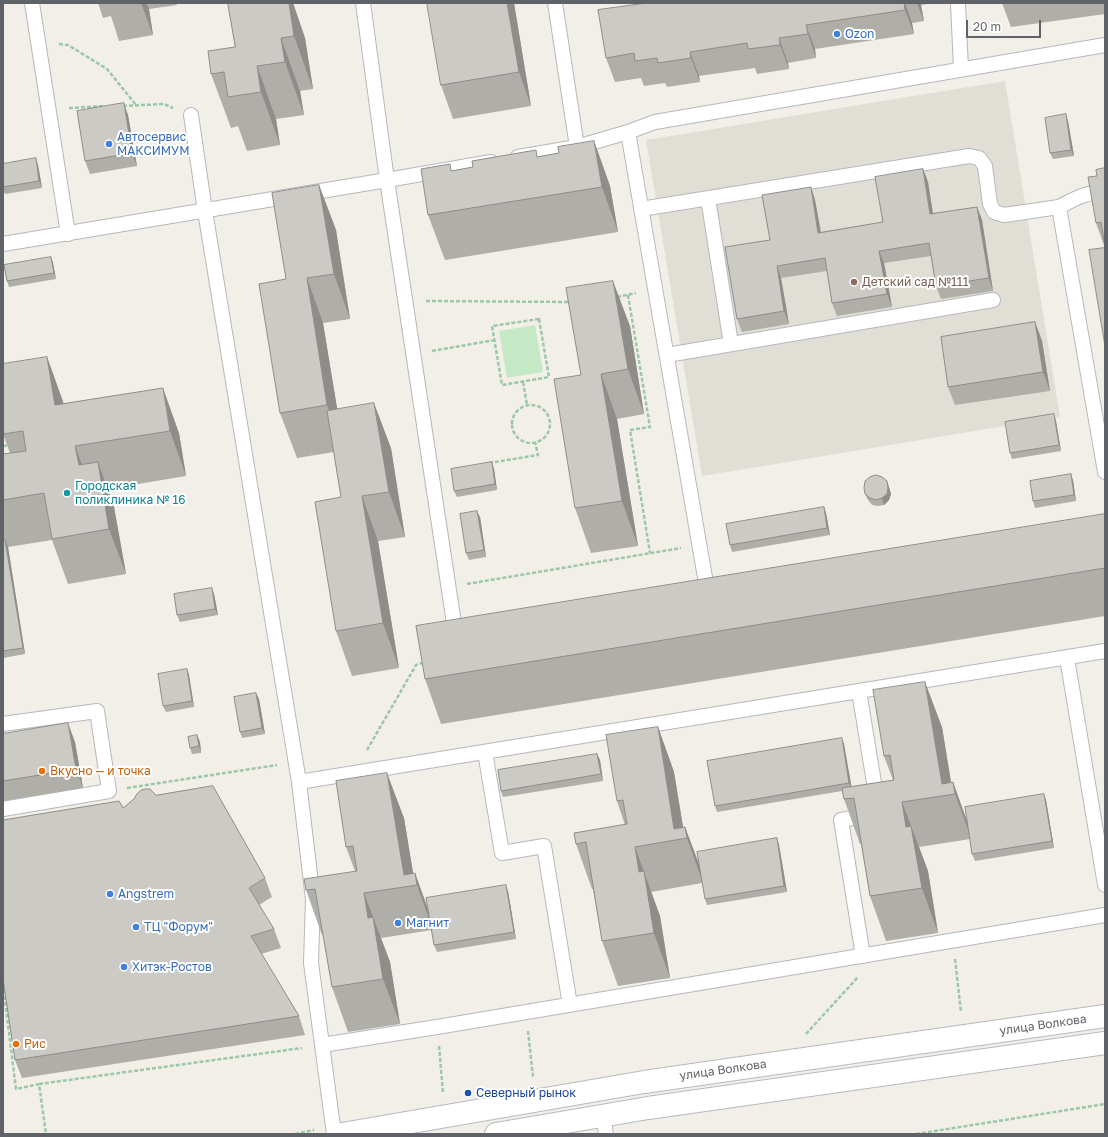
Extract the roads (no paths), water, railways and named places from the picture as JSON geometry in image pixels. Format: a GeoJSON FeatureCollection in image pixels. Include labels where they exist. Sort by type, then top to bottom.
{"type":"FeatureCollection","features":[{"type":"Feature","properties":{"kind":"main road","name":"улица Волкова"},"geometry":{"type":"LineString","coordinates":[[342,1134],[644,1082],[1105,1016]]}},
{"type":"Feature","properties":{"kind":"main road"},"geometry":{"type":"LineString","coordinates":[[496,1134],[605,1125],[648,1108],[1105,1043]]}},
{"type":"Feature","properties":{"kind":"lane"},"geometry":{"type":"LineString","coordinates":[[32,3],[68,234]]}},
{"type":"Feature","properties":{"kind":"lane"},"geometry":{"type":"LineString","coordinates":[[362,3],[387,180],[455,630],[479,626]]}},
{"type":"Feature","properties":{"kind":"lane"},"geometry":{"type":"LineString","coordinates":[[555,3],[577,147]]}},
{"type":"Feature","properties":{"kind":"lane"},"geometry":{"type":"LineString","coordinates":[[958,3],[961,70]]}},
{"type":"Feature","properties":{"kind":"lane"},"geometry":{"type":"LineString","coordinates":[[3,244],[577,147],[656,122],[1105,45]]}},
{"type":"Feature","properties":{"kind":"lane"},"geometry":{"type":"LineString","coordinates":[[191,115],[205,211],[299,782],[313,899],[310,963],[334,1134]]}},
{"type":"Feature","properties":{"kind":"lane"},"geometry":{"type":"LineString","coordinates":[[628,132],[707,589]]}},
{"type":"Feature","properties":{"kind":"lane"},"geometry":{"type":"LineString","coordinates":[[641,209],[969,156],[978,158],[984,166],[990,204],[994,212],[1004,215],[1059,207],[1080,196],[1096,192],[1105,192]]}},
{"type":"Feature","properties":{"kind":"lane"},"geometry":{"type":"LineString","coordinates":[[708,198],[731,344]]}},
{"type":"Feature","properties":{"kind":"lane"},"geometry":{"type":"LineString","coordinates":[[1059,207],[1105,472]]}},
{"type":"Feature","properties":{"kind":"lane"},"geometry":{"type":"LineString","coordinates":[[667,355],[993,300]]}},
{"type":"Feature","properties":{"kind":"lane"},"geometry":{"type":"LineString","coordinates":[[691,592],[730,585]]}},
{"type":"Feature","properties":{"kind":"lane"},"geometry":{"type":"LineString","coordinates":[[299,782],[1105,651]]}},
{"type":"Feature","properties":{"kind":"lane"},"geometry":{"type":"LineString","coordinates":[[1067,658],[1105,885]]}},
{"type":"Feature","properties":{"kind":"lane"},"geometry":{"type":"LineString","coordinates":[[858,691],[879,814],[841,820],[863,956]]}},
{"type":"Feature","properties":{"kind":"lane"},"geometry":{"type":"LineString","coordinates":[[3,724],[97,711],[109,791],[3,809]]}},
{"type":"Feature","properties":{"kind":"lane"},"geometry":{"type":"LineString","coordinates":[[485,752],[502,853],[544,846],[570,1005]]}},
{"type":"Feature","properties":{"kind":"lane"},"geometry":{"type":"LineString","coordinates":[[322,1045],[1105,915]]}},
{"type":"Feature","properties":{"kind":"place","name":"Ozon"},"geometry":{"type":"Point","coordinates":[837,34]}},
{"type":"Feature","properties":{"kind":"place","name":"Автосервис МАКСИМУМ"},"geometry":{"type":"Point","coordinates":[109,144]}},
{"type":"Feature","properties":{"kind":"place","name":"Детский сад №111"},"geometry":{"type":"Point","coordinates":[854,282]}},
{"type":"Feature","properties":{"kind":"place","name":"Городская поликлиника № 16"},"geometry":{"type":"Point","coordinates":[67,493]}},
{"type":"Feature","properties":{"kind":"place","name":"Вкусно — и точка"},"geometry":{"type":"Point","coordinates":[42,771]}},
{"type":"Feature","properties":{"kind":"place","name":"Angstrem"},"geometry":{"type":"Point","coordinates":[110,894]}},
{"type":"Feature","properties":{"kind":"place","name":"Магнит"},"geometry":{"type":"Point","coordinates":[398,923]}},
{"type":"Feature","properties":{"kind":"place","name":"ТЦ \"Форум\""},"geometry":{"type":"Point","coordinates":[136,927]}},
{"type":"Feature","properties":{"kind":"place","name":"Хитэк-Ростов"},"geometry":{"type":"Point","coordinates":[124,967]}},
{"type":"Feature","properties":{"kind":"place","name":"Рис"},"geometry":{"type":"Point","coordinates":[16,1044]}},
{"type":"Feature","properties":{"kind":"place","name":"Северный рынок"},"geometry":{"type":"Point","coordinates":[468,1093]}}]}
